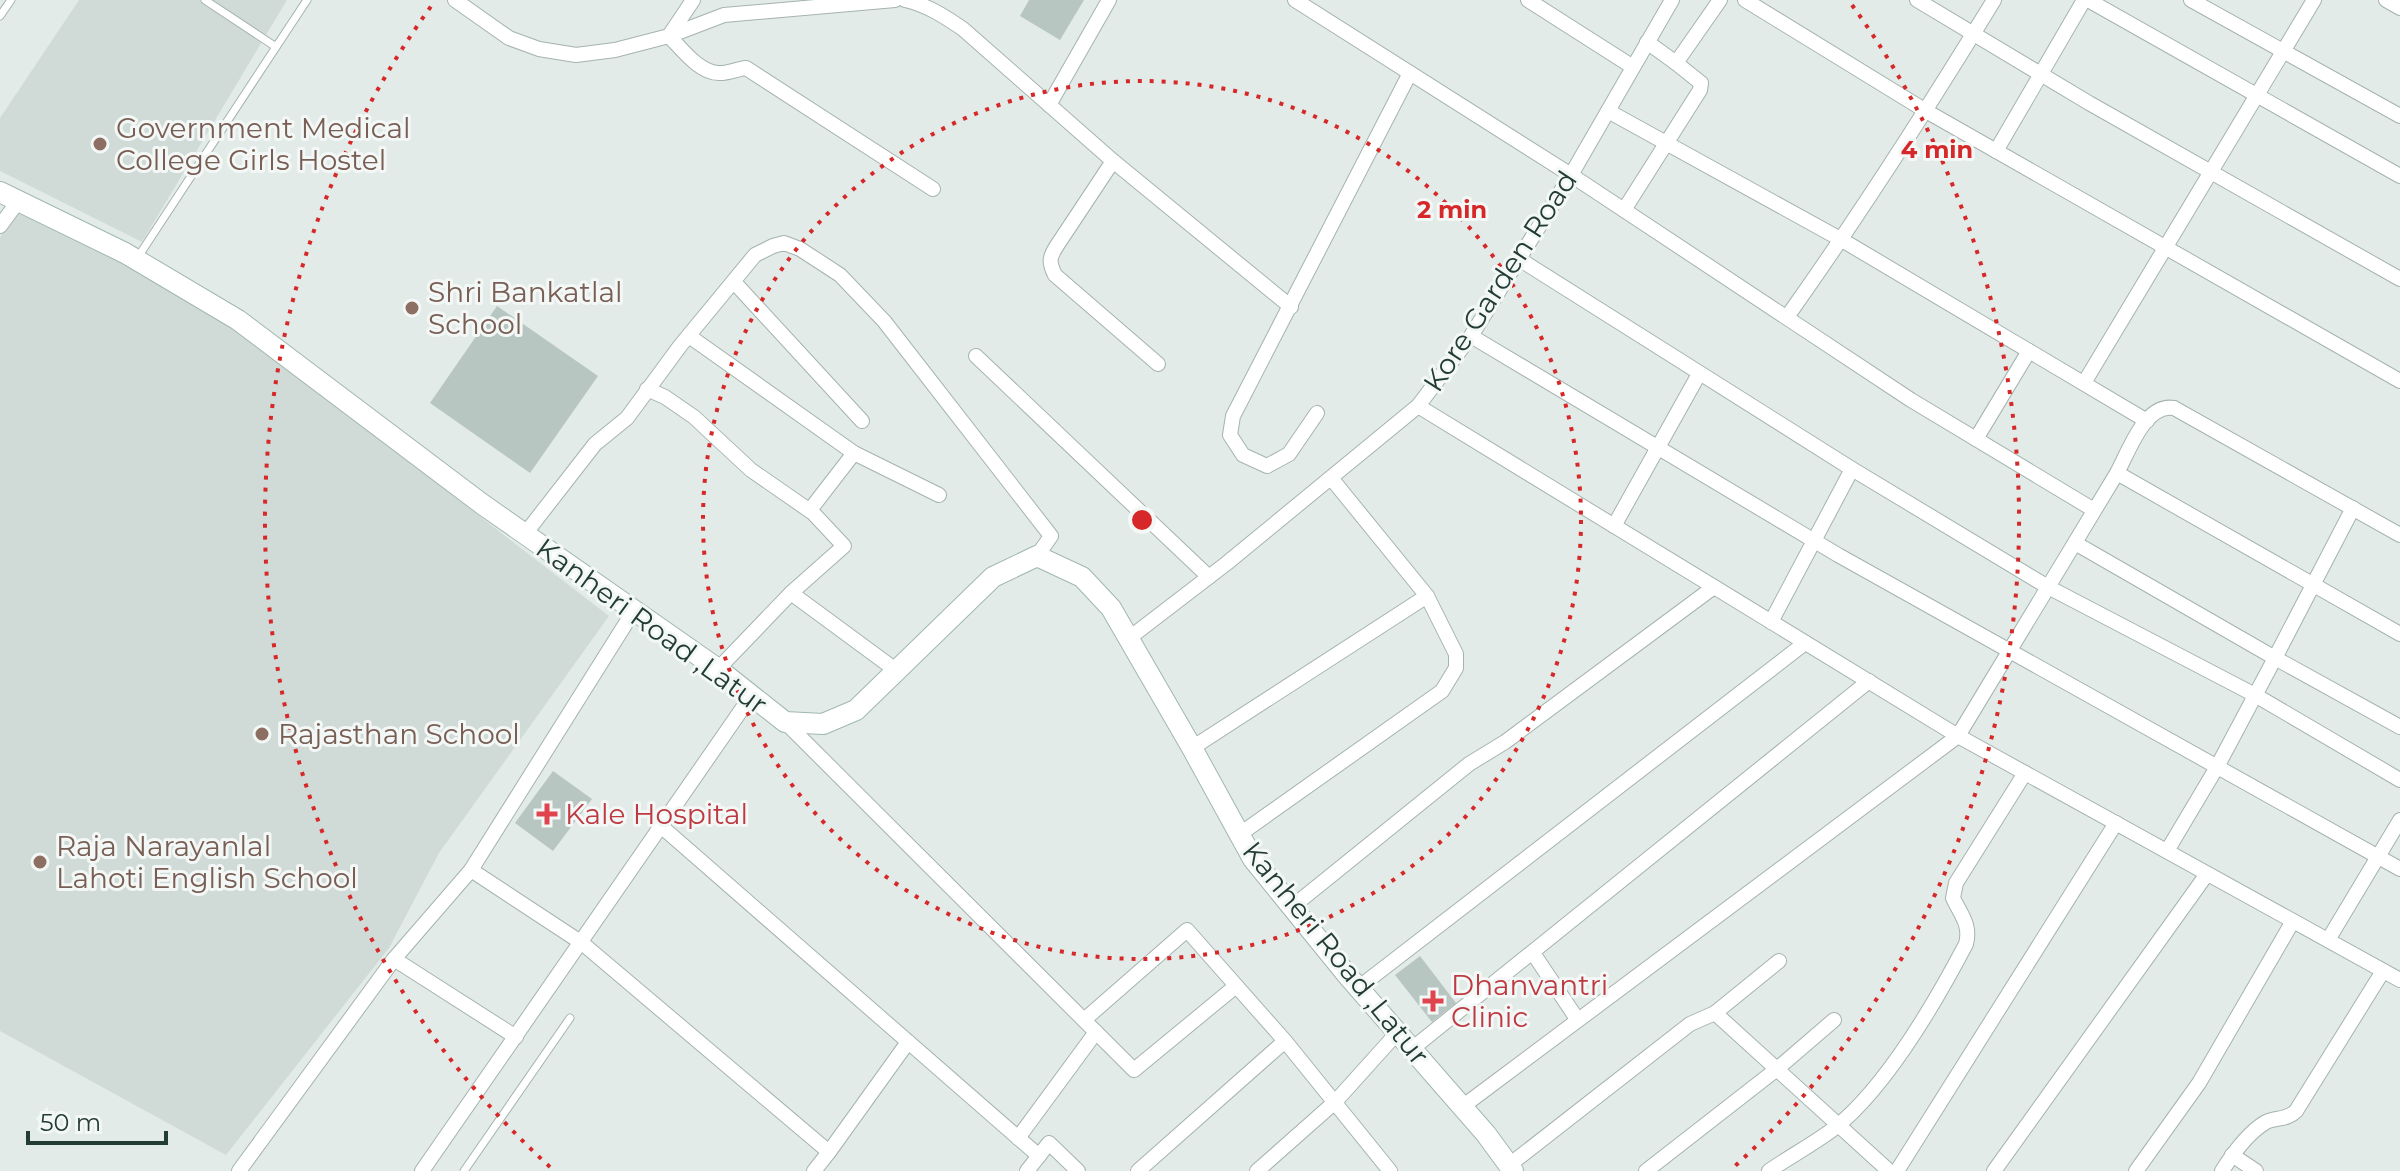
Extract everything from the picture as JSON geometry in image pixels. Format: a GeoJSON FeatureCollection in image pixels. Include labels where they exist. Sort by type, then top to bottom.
{"type":"FeatureCollection","features":[{"type":"Feature","properties":{"kind":"street"},"geometry":{"type":"LineString","coordinates":[[455,0],[509,38],[539,49],[576,55],[615,50],[669,36],[724,15],[895,0]]}},
{"type":"Feature","properties":{"kind":"street"},"geometry":{"type":"LineString","coordinates":[[669,36],[693,0]]}},
{"type":"Feature","properties":{"kind":"street"},"geometry":{"type":"LineString","coordinates":[[905,0],[944,15],[1113,161],[1291,307]]}},
{"type":"Feature","properties":{"kind":"street"},"geometry":{"type":"LineString","coordinates":[[1049,105],[1109,0]]}},
{"type":"Feature","properties":{"kind":"street"},"geometry":{"type":"LineString","coordinates":[[1295,0],[1571,175],[1911,400],[2094,510]]}},
{"type":"Feature","properties":{"kind":"street","name":"Kore Garden Road"},"geometry":{"type":"LineString","coordinates":[[1128,639],[1209,577],[1418,406],[1471,336],[1571,175],[1672,0]]}},
{"type":"Feature","properties":{"kind":"street"},"geometry":{"type":"LineString","coordinates":[[1676,63],[1720,0]]}},
{"type":"Feature","properties":{"kind":"street"},"geometry":{"type":"LineString","coordinates":[[1745,0],[1926,111],[2400,381]]}},
{"type":"Feature","properties":{"kind":"street"},"geometry":{"type":"LineString","coordinates":[[1917,0],[2400,279]]}},
{"type":"Feature","properties":{"kind":"street"},"geometry":{"type":"LineString","coordinates":[[1787,317],[1842,240],[1994,0]]}},
{"type":"Feature","properties":{"kind":"street"},"geometry":{"type":"LineString","coordinates":[[1996,151],[2086,0],[2400,176]]}},
{"type":"Feature","properties":{"kind":"street"},"geometry":{"type":"LineString","coordinates":[[2191,0],[2400,116]]}},
{"type":"Feature","properties":{"kind":"street"},"geometry":{"type":"LineString","coordinates":[[2084,383],[2314,0]]}},
{"type":"Feature","properties":{"kind":"street"},"geometry":{"type":"LineString","coordinates":[[2386,0],[2400,8]]}},
{"type":"Feature","properties":{"kind":"street"},"geometry":{"type":"LineString","coordinates":[[1533,1],[1633,67]]}},
{"type":"Feature","properties":{"kind":"street"},"geometry":{"type":"LineString","coordinates":[[669,36],[700,66],[712,72],[746,68],[933,189]]}},
{"type":"Feature","properties":{"kind":"street"},"geometry":{"type":"LineString","coordinates":[[1624,210],[1700,90],[1701,83],[1647,42]]}},
{"type":"Feature","properties":{"kind":"street"},"geometry":{"type":"LineString","coordinates":[[1317,413],[1289,454],[1267,466],[1243,455],[1230,435],[1233,416],[1410,73]]}},
{"type":"Feature","properties":{"kind":"street"},"geometry":{"type":"LineString","coordinates":[[1608,111],[1842,240],[2147,421]]}},
{"type":"Feature","properties":{"kind":"street"},"geometry":{"type":"LineString","coordinates":[[1113,161],[1056,247],[1050,257],[1050,266],[1055,275],[1158,364]]}},
{"type":"Feature","properties":{"kind":"street"},"geometry":{"type":"LineString","coordinates":[[0,226],[10,196]]}},
{"type":"Feature","properties":{"kind":"street","name":"Kanheri Road ,Latur"},"geometry":{"type":"LineString","coordinates":[[10,196],[137,259],[238,320],[525,534],[718,669],[785,722],[823,724],[856,710],[993,577],[1037,556],[1082,577],[1111,608],[1253,859],[1358,988],[1486,1134],[1511,1168]]}},
{"type":"Feature","properties":{"kind":"street"},"geometry":{"type":"LineString","coordinates":[[525,534],[595,444],[627,418],[755,255],[784,243],[800,249],[840,275],[884,321],[1051,536],[1037,556]]}},
{"type":"Feature","properties":{"kind":"street"},"geometry":{"type":"LineString","coordinates":[[1519,259],[1852,469],[2048,587],[2255,695],[2400,780]]}},
{"type":"Feature","properties":{"kind":"street"},"geometry":{"type":"LineString","coordinates":[[734,282],[862,421]]}},
{"type":"Feature","properties":{"kind":"street"},"geometry":{"type":"LineString","coordinates":[[689,336],[854,453],[939,495]]}},
{"type":"Feature","properties":{"kind":"street"},"geometry":{"type":"LineString","coordinates":[[1471,336],[1813,540],[2400,869]]}},
{"type":"Feature","properties":{"kind":"street"},"geometry":{"type":"LineString","coordinates":[[1976,439],[2029,351]]}},
{"type":"Feature","properties":{"kind":"street"},"geometry":{"type":"LineString","coordinates":[[976,356],[1209,577]]}},
{"type":"Feature","properties":{"kind":"street"},"geometry":{"type":"LineString","coordinates":[[1614,526],[1699,374]]}},
{"type":"Feature","properties":{"kind":"street"},"geometry":{"type":"LineString","coordinates":[[647,389],[694,417],[751,470],[810,510],[844,546],[791,593],[718,669]]}},
{"type":"Feature","properties":{"kind":"street"},"geometry":{"type":"LineString","coordinates":[[1418,406],[1958,736],[2400,980]]}},
{"type":"Feature","properties":{"kind":"street"},"geometry":{"type":"LineString","coordinates":[[1462,1107],[1958,736],[2155,411],[2164,406],[2174,408],[2400,535]]}},
{"type":"Feature","properties":{"kind":"street"},"geometry":{"type":"LineString","coordinates":[[810,510],[854,453]]}},
{"type":"Feature","properties":{"kind":"street"},"geometry":{"type":"LineString","coordinates":[[1771,622],[1852,469]]}},
{"type":"Feature","properties":{"kind":"street"},"geometry":{"type":"LineString","coordinates":[[2117,473],[2400,634]]}},
{"type":"Feature","properties":{"kind":"street"},"geometry":{"type":"LineString","coordinates":[[1240,834],[1442,691],[1456,668],[1456,654],[1427,596],[1331,478]]}},
{"type":"Feature","properties":{"kind":"street"},"geometry":{"type":"LineString","coordinates":[[2167,851],[2217,767],[2353,508]]}},
{"type":"Feature","properties":{"kind":"street"},"geometry":{"type":"LineString","coordinates":[[2075,543],[2400,727]]}},
{"type":"Feature","properties":{"kind":"street"},"geometry":{"type":"LineString","coordinates":[[1292,907],[1469,764],[1505,742],[1714,587]]}},
{"type":"Feature","properties":{"kind":"street"},"geometry":{"type":"LineString","coordinates":[[791,593],[897,671]]}},
{"type":"Feature","properties":{"kind":"street"},"geometry":{"type":"LineString","coordinates":[[1192,748],[1427,596]]}},
{"type":"Feature","properties":{"kind":"street"},"geometry":{"type":"LineString","coordinates":[[239,1171],[394,959],[471,870],[633,612]]}},
{"type":"Feature","properties":{"kind":"street"},"geometry":{"type":"LineString","coordinates":[[1358,988],[1805,643]]}},
{"type":"Feature","properties":{"kind":"street"},"geometry":{"type":"LineString","coordinates":[[1413,1048],[1869,681]]}},
{"type":"Feature","properties":{"kind":"street"},"geometry":{"type":"LineString","coordinates":[[422,1171],[751,696]]}},
{"type":"Feature","properties":{"kind":"street"},"geometry":{"type":"LineString","coordinates":[[785,722],[1134,1070],[1236,986]]}},
{"type":"Feature","properties":{"kind":"street"},"geometry":{"type":"LineString","coordinates":[[1769,1171],[1840,1124],[1874,1090],[1927,1012],[1966,944],[1969,932],[1953,898],[1953,891],[2025,773]]}},
{"type":"Feature","properties":{"kind":"street"},"geometry":{"type":"LineString","coordinates":[[2328,940],[2400,820]]}},
{"type":"Feature","properties":{"kind":"street"},"geometry":{"type":"LineString","coordinates":[[1897,1171],[2116,823]]}},
{"type":"Feature","properties":{"kind":"street"},"geometry":{"type":"LineString","coordinates":[[662,827],[1039,1156]]}},
{"type":"Feature","properties":{"kind":"street"},"geometry":{"type":"LineString","coordinates":[[471,870],[582,943],[829,1152]]}},
{"type":"Feature","properties":{"kind":"street"},"geometry":{"type":"LineString","coordinates":[[1994,1171],[2207,874]]}},
{"type":"Feature","properties":{"kind":"street"},"geometry":{"type":"LineString","coordinates":[[2136,1171],[2199,1083],[2293,921]]}},
{"type":"Feature","properties":{"kind":"street"},"geometry":{"type":"LineString","coordinates":[[1084,1020],[1187,930],[1335,1102],[1379,1168]]}},
{"type":"Feature","properties":{"kind":"street"},"geometry":{"type":"LineString","coordinates":[[1533,953],[1577,1019]]}},
{"type":"Feature","properties":{"kind":"street"},"geometry":{"type":"LineString","coordinates":[[394,959],[516,1037]]}},
{"type":"Feature","properties":{"kind":"street"},"geometry":{"type":"LineString","coordinates":[[1511,1168],[1690,1024],[1715,1013],[1779,961]]}},
{"type":"Feature","properties":{"kind":"street"},"geometry":{"type":"LineString","coordinates":[[2222,1171],[2232,1155],[2264,1124],[2287,1118],[2296,1111],[2383,971]]}},
{"type":"Feature","properties":{"kind":"street"},"geometry":{"type":"LineString","coordinates":[[1715,1013],[1889,1171]]}},
{"type":"Feature","properties":{"kind":"street"},"geometry":{"type":"LineString","coordinates":[[1646,1171],[1777,1069],[1834,1020]]}},
{"type":"Feature","properties":{"kind":"street"},"geometry":{"type":"LineString","coordinates":[[1018,1138],[1096,1032]]}},
{"type":"Feature","properties":{"kind":"street"},"geometry":{"type":"LineString","coordinates":[[1257,1171],[1335,1102],[1398,1032]]}},
{"type":"Feature","properties":{"kind":"street"},"geometry":{"type":"LineString","coordinates":[[1138,1171],[1285,1041]]}},
{"type":"Feature","properties":{"kind":"street"},"geometry":{"type":"LineString","coordinates":[[814,1171],[908,1042]]}},
{"type":"Feature","properties":{"kind":"street"},"geometry":{"type":"LineString","coordinates":[[1027,1171],[1049,1143],[1078,1171]]}},
{"type":"Feature","properties":{"kind":"street"},"geometry":{"type":"LineString","coordinates":[[2232,1155],[2256,1171]]}},
{"type":"Feature","properties":{"kind":"lane"},"geometry":{"type":"LineString","coordinates":[[0,16],[11,0]]}},
{"type":"Feature","properties":{"kind":"lane"},"geometry":{"type":"LineString","coordinates":[[205,0],[276,47]]}},
{"type":"Feature","properties":{"kind":"lane"},"geometry":{"type":"LineString","coordinates":[[137,259],[307,0]]}},
{"type":"Feature","properties":{"kind":"lane"},"geometry":{"type":"LineString","coordinates":[[464,1171],[570,1018]]}},
{"type":"Feature","properties":{"kind":"shaded area","name":"Government Medical College Girls Hostel"},"geometry":{"type":"Polygon","coordinates":[[[79,0],[287,0],[142,242],[0,171],[0,118],[79,0]]]}},
{"type":"Feature","properties":{"kind":"shaded area","name":"Rajasthan School"},"geometry":{"type":"Polygon","coordinates":[[[25,203],[181,286],[609,616],[439,853],[389,948],[226,1155],[0,1031],[0,237],[25,203]]]}},
{"type":"Feature","properties":{"kind":"building"},"geometry":{"type":"Polygon","coordinates":[[[1029,0],[1084,0],[1060,40],[1020,16],[1029,0]]]}},
{"type":"Feature","properties":{"kind":"building"},"geometry":{"type":"Polygon","coordinates":[[[497,306],[598,376],[530,473],[430,403],[497,306]]]}},
{"type":"Feature","properties":{"kind":"building"},"geometry":{"type":"Polygon","coordinates":[[[553,771],[592,799],[553,851],[515,823],[553,771]]]}},
{"type":"Feature","properties":{"kind":"building"},"geometry":{"type":"Polygon","coordinates":[[[1420,956],[1456,1003],[1432,1022],[1395,975],[1420,956]]]}},
{"type":"Feature","properties":{"kind":"place","name":"Government Medical College Girls Hostel"},"geometry":{"type":"Point","coordinates":[100,144]}},
{"type":"Feature","properties":{"kind":"place","name":"Shri Bankatlal School"},"geometry":{"type":"Point","coordinates":[412,308]}},
{"type":"Feature","properties":{"kind":"place","name":"Rajasthan School"},"geometry":{"type":"Point","coordinates":[262,734]}},
{"type":"Feature","properties":{"kind":"place","name":"Kale Hospital"},"geometry":{"type":"Point","coordinates":[547,814]}},
{"type":"Feature","properties":{"kind":"place","name":"Raja Narayanlal Lahoti English School"},"geometry":{"type":"Point","coordinates":[40,862]}},
{"type":"Feature","properties":{"kind":"place","name":"Dhanvantri Clinic"},"geometry":{"type":"Point","coordinates":[1433,1001]}}]}
